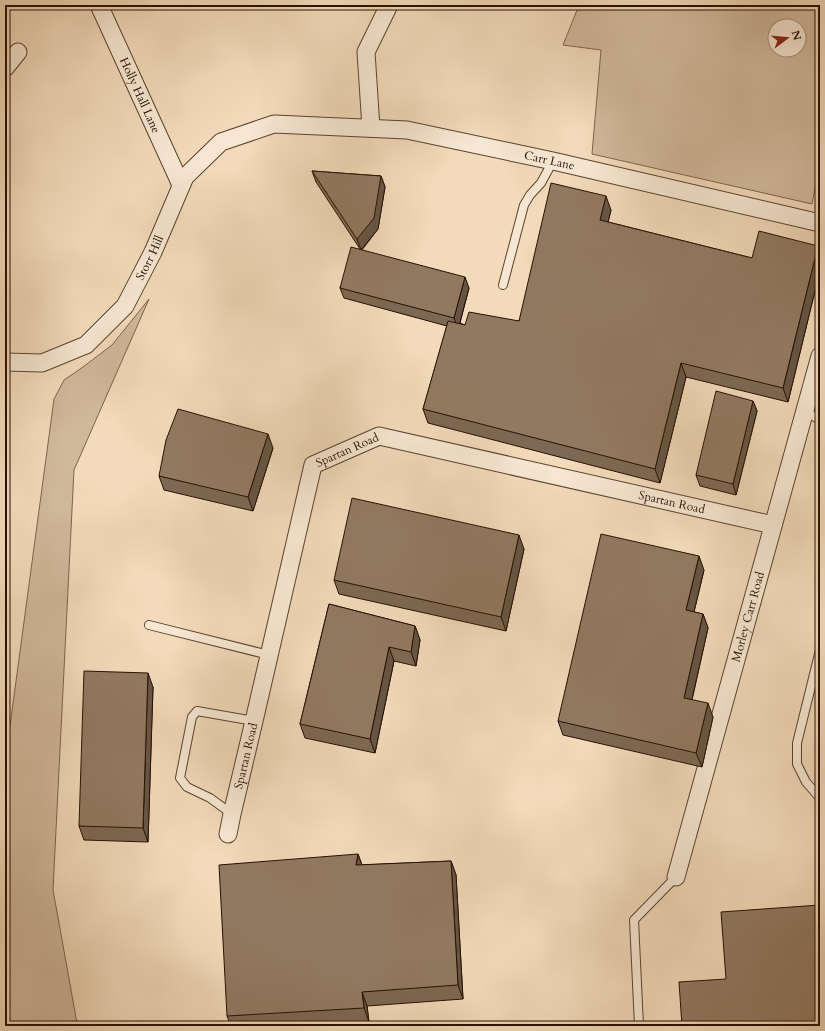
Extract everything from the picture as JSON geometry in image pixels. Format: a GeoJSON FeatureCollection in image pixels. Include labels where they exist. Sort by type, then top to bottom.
{"type":"FeatureCollection","features":[{"type":"Feature","properties":{"kind":"street","name":"Holly Hall Lane"},"geometry":{"type":"LineString","coordinates":[[98,5],[181,186]]}},
{"type":"Feature","properties":{"kind":"street"},"geometry":{"type":"LineString","coordinates":[[371,128],[366,52],[389,5]]}},
{"type":"Feature","properties":{"kind":"street"},"geometry":{"type":"LineString","coordinates":[[5,68],[18,52]]}},
{"type":"Feature","properties":{"kind":"street","name":"Storr Hill"},"geometry":{"type":"LineString","coordinates":[[5,362],[42,363],[86,345],[125,306],[153,252],[185,176],[222,142],[274,124]]}},
{"type":"Feature","properties":{"kind":"street","name":"Carr Lane"},"geometry":{"type":"LineString","coordinates":[[274,124],[407,130],[553,161],[820,223]]}},
{"type":"Feature","properties":{"kind":"street","name":"Morley Carr Road"},"geometry":{"type":"LineString","coordinates":[[676,877],[820,356]]}},
{"type":"Feature","properties":{"kind":"street","name":"Spartan Road"},"geometry":{"type":"LineString","coordinates":[[228,834],[313,465],[379,436],[773,525]]}},
{"type":"Feature","properties":{"kind":"lane"},"geometry":{"type":"LineString","coordinates":[[503,284],[524,205],[540,183],[553,161]]}},
{"type":"Feature","properties":{"kind":"lane"},"geometry":{"type":"LineString","coordinates":[[805,411],[820,420]]}},
{"type":"Feature","properties":{"kind":"lane"},"geometry":{"type":"LineString","coordinates":[[149,625],[269,655]]}},
{"type":"Feature","properties":{"kind":"lane"},"geometry":{"type":"LineString","coordinates":[[820,650],[797,742],[798,764],[806,782],[820,798]]}},
{"type":"Feature","properties":{"kind":"lane"},"geometry":{"type":"LineString","coordinates":[[232,814],[210,798],[187,787],[180,778],[192,717],[197,711],[254,721]]}},
{"type":"Feature","properties":{"kind":"lane"},"geometry":{"type":"LineString","coordinates":[[639,1026],[634,920],[676,877]]}},
{"type":"Feature","properties":{"kind":"shaded area"},"geometry":{"type":"Polygon","coordinates":[[[579,5],[820,5],[820,161],[812,204],[592,154],[601,50],[563,45],[579,5]]]}},
{"type":"Feature","properties":{"kind":"shaded area"},"geometry":{"type":"Polygon","coordinates":[[[149,299],[74,470],[53,890],[77,1023],[83,1026],[5,1026],[5,763],[54,399],[64,380],[112,345],[149,299]]]}},
{"type":"Feature","properties":{"kind":"building"},"geometry":{"type":"Polygon","coordinates":[[[312,171],[381,176],[374,218],[357,239],[312,171]]]}},
{"type":"Feature","properties":{"kind":"building"},"geometry":{"type":"Polygon","coordinates":[[[551,183],[606,196],[600,220],[752,258],[759,231],[818,246],[783,388],[681,363],[655,469],[423,409],[448,321],[465,325],[469,312],[519,321],[551,183]]]}},
{"type":"Feature","properties":{"kind":"building"},"geometry":{"type":"Polygon","coordinates":[[[351,247],[465,277],[454,318],[340,288],[351,247]]]}},
{"type":"Feature","properties":{"kind":"building"},"geometry":{"type":"Polygon","coordinates":[[[716,391],[753,401],[733,484],[696,475],[716,391]]]}},
{"type":"Feature","properties":{"kind":"building"},"geometry":{"type":"Polygon","coordinates":[[[178,409],[268,434],[248,497],[159,476],[166,440],[178,409]]]}},
{"type":"Feature","properties":{"kind":"building"},"geometry":{"type":"Polygon","coordinates":[[[352,498],[519,535],[501,617],[334,580],[352,498]]]}},
{"type":"Feature","properties":{"kind":"building"},"geometry":{"type":"Polygon","coordinates":[[[601,534],[699,556],[686,610],[703,614],[684,698],[708,703],[696,753],[558,721],[601,534]]]}},
{"type":"Feature","properties":{"kind":"building"},"geometry":{"type":"Polygon","coordinates":[[[329,604],[415,626],[411,652],[389,647],[370,739],[300,724],[329,604]]]}},
{"type":"Feature","properties":{"kind":"building"},"geometry":{"type":"Polygon","coordinates":[[[84,671],[148,673],[143,828],[79,826],[84,671]]]}},
{"type":"Feature","properties":{"kind":"building"},"geometry":{"type":"Polygon","coordinates":[[[358,854],[356,865],[451,861],[458,985],[362,992],[364,1008],[227,1016],[219,865],[358,854]]]}},
{"type":"Feature","properties":{"kind":"building"},"geometry":{"type":"Polygon","coordinates":[[[820,905],[820,1026],[682,1026],[679,982],[726,979],[721,912],[820,905]]]}}]}
